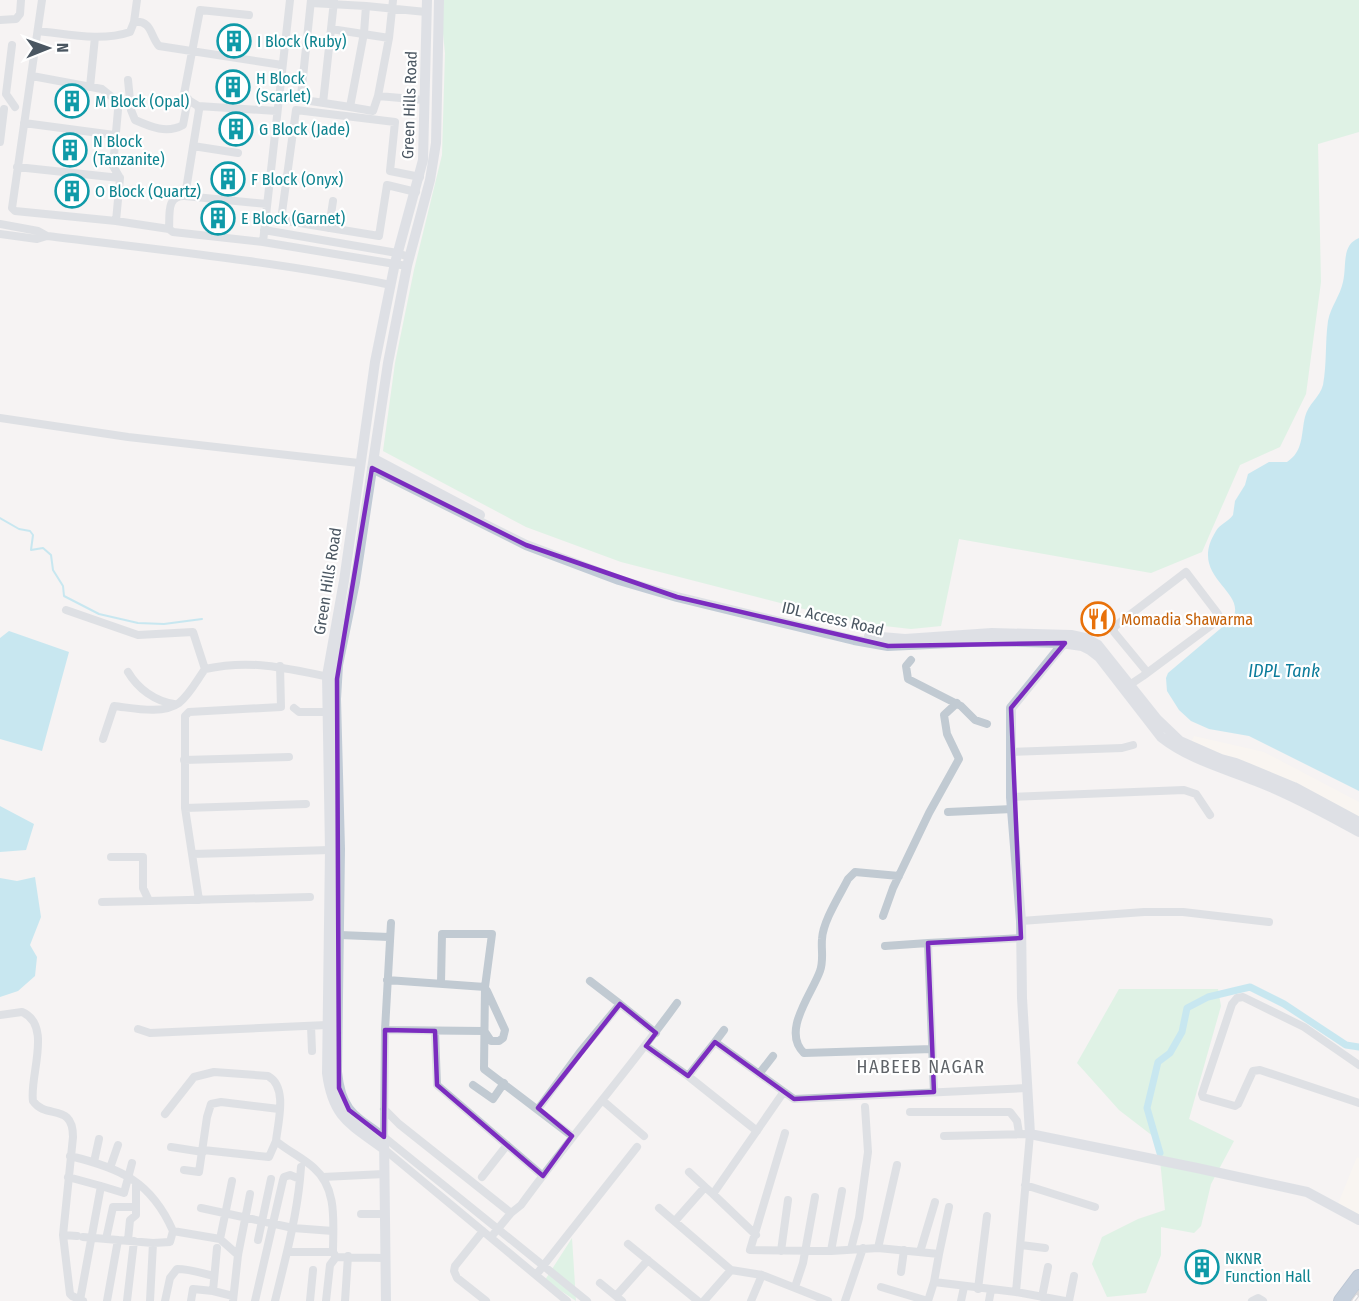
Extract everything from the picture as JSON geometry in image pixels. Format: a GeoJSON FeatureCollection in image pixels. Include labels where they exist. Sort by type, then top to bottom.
{"type":"FeatureCollection","features":[{"type":"Feature","properties":{"kind":"highway"},"geometry":{"type":"LineString","coordinates":[[1341,1301],[1359,1277]]}},
{"type":"Feature","properties":{"kind":"street"},"geometry":{"type":"LineString","coordinates":[[0,20],[16,20],[20,14],[21,0]]}},
{"type":"Feature","properties":{"kind":"street"},"geometry":{"type":"LineString","coordinates":[[42,0],[11,204],[15,211],[116,221],[169,229],[173,232],[263,242],[324,252],[396,258]]}},
{"type":"Feature","properties":{"kind":"street"},"geometry":{"type":"LineString","coordinates":[[38,31],[95,37],[119,36],[130,32],[137,0]]}},
{"type":"Feature","properties":{"kind":"street"},"geometry":{"type":"LineString","coordinates":[[202,0],[194,52],[184,94],[198,105],[277,111]]}},
{"type":"Feature","properties":{"kind":"street"},"geometry":{"type":"LineString","coordinates":[[263,242],[290,0]]}},
{"type":"Feature","properties":{"kind":"street","name":"Green Hills Road"},"geometry":{"type":"LineString","coordinates":[[384,1149],[345,1121],[333,1100],[327,1073],[330,850],[327,712],[359,463],[375,362],[396,258],[420,177],[424,146],[427,0]]}},
{"type":"Feature","properties":{"kind":"street","name":"Green Hills Road"},"geometry":{"type":"LineString","coordinates":[[384,1137],[349,1110],[343,1103],[339,1088],[340,934],[332,678],[355,582],[388,363],[408,262],[430,180],[435,152],[439,0]]}},
{"type":"Feature","properties":{"kind":"street"},"geometry":{"type":"LineString","coordinates":[[392,4],[389,38],[373,111],[304,100],[301,96],[311,2],[356,3],[366,6],[392,4],[426,12]]}},
{"type":"Feature","properties":{"kind":"street"},"geometry":{"type":"LineString","coordinates":[[323,103],[334,2]]}},
{"type":"Feature","properties":{"kind":"street"},"geometry":{"type":"LineString","coordinates":[[350,107],[364,33],[366,6]]}},
{"type":"Feature","properties":{"kind":"street"},"geometry":{"type":"LineString","coordinates":[[200,10],[249,15]]}},
{"type":"Feature","properties":{"kind":"street"},"geometry":{"type":"LineString","coordinates":[[134,22],[146,23],[159,46],[282,65]]}},
{"type":"Feature","properties":{"kind":"street"},"geometry":{"type":"LineString","coordinates":[[331,29],[389,38]]}},
{"type":"Feature","properties":{"kind":"street"},"geometry":{"type":"LineString","coordinates":[[90,87],[95,37]]}},
{"type":"Feature","properties":{"kind":"street"},"geometry":{"type":"LineString","coordinates":[[12,45],[3,93],[15,107]]}},
{"type":"Feature","properties":{"kind":"street"},"geometry":{"type":"LineString","coordinates":[[32,76],[102,89],[117,101],[113,166],[120,178],[116,221]]}},
{"type":"Feature","properties":{"kind":"street"},"geometry":{"type":"LineString","coordinates":[[128,80],[131,110],[135,120],[157,129],[175,129],[183,125],[188,99]]}},
{"type":"Feature","properties":{"kind":"street"},"geometry":{"type":"LineString","coordinates":[[378,96],[424,100]]}},
{"type":"Feature","properties":{"kind":"street"},"geometry":{"type":"LineString","coordinates":[[185,196],[198,105]]}},
{"type":"Feature","properties":{"kind":"street"},"geometry":{"type":"LineString","coordinates":[[0,142],[4,109]]}},
{"type":"Feature","properties":{"kind":"street"},"geometry":{"type":"LineString","coordinates":[[296,110],[395,122],[390,171],[379,237],[281,220],[296,110]]}},
{"type":"Feature","properties":{"kind":"street"},"geometry":{"type":"LineString","coordinates":[[24,123],[114,135]]}},
{"type":"Feature","properties":{"kind":"street"},"geometry":{"type":"LineString","coordinates":[[193,146],[238,153]]}},
{"type":"Feature","properties":{"kind":"street"},"geometry":{"type":"LineString","coordinates":[[17,167],[120,178]]}},
{"type":"Feature","properties":{"kind":"street"},"geometry":{"type":"LineString","coordinates":[[390,171],[420,177]]}},
{"type":"Feature","properties":{"kind":"street"},"geometry":{"type":"LineString","coordinates":[[387,185],[416,192]]}},
{"type":"Feature","properties":{"kind":"street"},"geometry":{"type":"LineString","coordinates":[[169,229],[171,203],[177,195],[267,204]]}},
{"type":"Feature","properties":{"kind":"street"},"geometry":{"type":"LineString","coordinates":[[329,228],[333,201]]}},
{"type":"Feature","properties":{"kind":"street"},"geometry":{"type":"LineString","coordinates":[[0,224],[38,231],[47,236],[234,259],[351,276],[392,285]]}},
{"type":"Feature","properties":{"kind":"street"},"geometry":{"type":"LineString","coordinates":[[264,230],[408,262]]}},
{"type":"Feature","properties":{"kind":"street"},"geometry":{"type":"LineString","coordinates":[[0,234],[37,239],[47,236]]}},
{"type":"Feature","properties":{"kind":"street"},"geometry":{"type":"LineString","coordinates":[[324,252],[325,242]]}},
{"type":"Feature","properties":{"kind":"street"},"geometry":{"type":"LineString","coordinates":[[0,418],[128,437],[359,463]]}},
{"type":"Feature","properties":{"kind":"street"},"geometry":{"type":"LineString","coordinates":[[373,464],[491,525],[623,574],[854,634],[905,639],[992,633],[1068,639],[1085,638],[1098,645],[1162,724],[1180,741],[1294,787],[1359,822]]}},
{"type":"Feature","properties":{"kind":"street"},"geometry":{"type":"LineString","coordinates":[[1131,684],[1220,619],[1186,572],[1114,627],[1114,632],[1147,672]]}},
{"type":"Feature","properties":{"kind":"street"},"geometry":{"type":"LineString","coordinates":[[66,610],[138,635],[193,632],[204,669]]}},
{"type":"Feature","properties":{"kind":"street"},"geometry":{"type":"LineString","coordinates":[[1016,1292],[1025,1185],[1024,1134],[1027,1088],[1021,921],[1011,797],[1011,708],[1068,639]]}},
{"type":"Feature","properties":{"kind":"street"},"geometry":{"type":"LineString","coordinates":[[1068,639],[1099,657],[1161,737],[1173,747],[1194,758],[1289,795],[1359,832]]}},
{"type":"Feature","properties":{"kind":"street"},"geometry":{"type":"LineString","coordinates":[[911,660],[906,666],[909,679],[957,704],[975,720],[987,724]]}},
{"type":"Feature","properties":{"kind":"street"},"geometry":{"type":"LineString","coordinates":[[103,739],[114,706],[160,709],[178,704],[189,693],[204,669],[223,665],[260,663],[332,678]]}},
{"type":"Feature","properties":{"kind":"street"},"geometry":{"type":"LineString","coordinates":[[189,712],[280,707],[280,666]]}},
{"type":"Feature","properties":{"kind":"street"},"geometry":{"type":"LineString","coordinates":[[128,672],[145,692],[164,702],[178,704]]}},
{"type":"Feature","properties":{"kind":"street"},"geometry":{"type":"LineString","coordinates":[[189,702],[189,712],[185,716],[185,808],[200,900]]}},
{"type":"Feature","properties":{"kind":"street"},"geometry":{"type":"LineString","coordinates":[[883,916],[928,813],[959,759],[947,734],[944,715],[957,704]]}},
{"type":"Feature","properties":{"kind":"street"},"geometry":{"type":"LineString","coordinates":[[294,708],[298,712],[327,712]]}},
{"type":"Feature","properties":{"kind":"street"},"geometry":{"type":"LineString","coordinates":[[1010,752],[1122,748],[1133,745]]}},
{"type":"Feature","properties":{"kind":"street"},"geometry":{"type":"LineString","coordinates":[[184,760],[289,757]]}},
{"type":"Feature","properties":{"kind":"street"},"geometry":{"type":"LineString","coordinates":[[1011,797],[1184,790],[1197,794],[1210,815]]}},
{"type":"Feature","properties":{"kind":"street"},"geometry":{"type":"LineString","coordinates":[[185,808],[306,804]]}},
{"type":"Feature","properties":{"kind":"street"},"geometry":{"type":"LineString","coordinates":[[948,812],[1012,809]]}},
{"type":"Feature","properties":{"kind":"street"},"geometry":{"type":"LineString","coordinates":[[192,854],[330,850]]}},
{"type":"Feature","properties":{"kind":"street"},"geometry":{"type":"LineString","coordinates":[[111,857],[143,857],[143,888],[148,901]]}},
{"type":"Feature","properties":{"kind":"street"},"geometry":{"type":"LineString","coordinates":[[899,876],[855,872],[848,879],[821,937],[820,972],[796,1025],[797,1039],[804,1053],[932,1049]]}},
{"type":"Feature","properties":{"kind":"street"},"geometry":{"type":"LineString","coordinates":[[102,902],[310,897]]}},
{"type":"Feature","properties":{"kind":"street"},"geometry":{"type":"LineString","coordinates":[[1021,921],[1144,912],[1183,912],[1269,922]]}},
{"type":"Feature","properties":{"kind":"street"},"geometry":{"type":"LineString","coordinates":[[386,1301],[384,1258],[385,1030],[391,923]]}},
{"type":"Feature","properties":{"kind":"street"},"geometry":{"type":"LineString","coordinates":[[340,934],[389,937]]}},
{"type":"Feature","properties":{"kind":"street"},"geometry":{"type":"LineString","coordinates":[[441,983],[442,934],[492,934],[485,987],[484,1069],[572,1136]]}},
{"type":"Feature","properties":{"kind":"street"},"geometry":{"type":"LineString","coordinates":[[885,946],[1021,938]]}},
{"type":"Feature","properties":{"kind":"street"},"geometry":{"type":"LineString","coordinates":[[928,944],[934,1092]]}},
{"type":"Feature","properties":{"kind":"street"},"geometry":{"type":"LineString","coordinates":[[387,980],[485,987]]}},
{"type":"Feature","properties":{"kind":"street"},"geometry":{"type":"LineString","coordinates":[[590,981],[656,1032]]}},
{"type":"Feature","properties":{"kind":"street"},"geometry":{"type":"LineString","coordinates":[[484,1031],[491,1041],[499,1041],[503,1038],[505,1030],[485,987]]}},
{"type":"Feature","properties":{"kind":"street"},"geometry":{"type":"LineString","coordinates":[[1359,1065],[1285,1016],[1243,997],[1237,998],[1232,1004],[1202,1094],[1203,1097],[1235,1106],[1253,1071],[1260,1070],[1359,1103]]}},
{"type":"Feature","properties":{"kind":"street"},"geometry":{"type":"LineString","coordinates":[[538,1108],[620,1004]]}},
{"type":"Feature","properties":{"kind":"street"},"geometry":{"type":"LineString","coordinates":[[491,1237],[521,1205],[572,1136],[646,1046],[677,1004]]}},
{"type":"Feature","properties":{"kind":"street"},"geometry":{"type":"LineString","coordinates":[[0,1015],[22,1012],[34,1020],[39,1033],[33,1101],[39,1108],[63,1114],[69,1118],[73,1131],[63,1235],[68,1286],[72,1296],[81,1300],[84,1237],[101,1186]]}},
{"type":"Feature","properties":{"kind":"street"},"geometry":{"type":"LineString","coordinates":[[138,1029],[150,1033],[327,1025]]}},
{"type":"Feature","properties":{"kind":"street"},"geometry":{"type":"LineString","coordinates":[[311,1026],[312,1052]]}},
{"type":"Feature","properties":{"kind":"street"},"geometry":{"type":"LineString","coordinates":[[385,1030],[484,1031]]}},
{"type":"Feature","properties":{"kind":"street"},"geometry":{"type":"LineString","coordinates":[[688,1076],[724,1030]]}},
{"type":"Feature","properties":{"kind":"street"},"geometry":{"type":"LineString","coordinates":[[435,1031],[437,1085],[543,1176]]}},
{"type":"Feature","properties":{"kind":"street"},"geometry":{"type":"LineString","coordinates":[[715,1042],[794,1099],[1027,1088]]}},
{"type":"Feature","properties":{"kind":"street"},"geometry":{"type":"LineString","coordinates":[[646,1046],[757,1131]]}},
{"type":"Feature","properties":{"kind":"street"},"geometry":{"type":"LineString","coordinates":[[759,1074],[773,1056]]}},
{"type":"Feature","properties":{"kind":"street"},"geometry":{"type":"LineString","coordinates":[[165,1114],[189,1081],[209,1072],[260,1075],[273,1079],[279,1090],[276,1141],[269,1157],[171,1147]]}},
{"type":"Feature","properties":{"kind":"street"},"geometry":{"type":"LineString","coordinates":[[495,1080],[504,1084]]}},
{"type":"Feature","properties":{"kind":"street"},"geometry":{"type":"LineString","coordinates":[[473,1085],[491,1100],[495,1098],[504,1084]]}},
{"type":"Feature","properties":{"kind":"street"},"geometry":{"type":"LineString","coordinates":[[713,1194],[783,1093]]}},
{"type":"Feature","properties":{"kind":"street"},"geometry":{"type":"LineString","coordinates":[[602,1100],[644,1136]]}},
{"type":"Feature","properties":{"kind":"street"},"geometry":{"type":"LineString","coordinates":[[184,1170],[200,1172],[207,1117],[212,1104],[221,1102],[279,1109]]}},
{"type":"Feature","properties":{"kind":"street"},"geometry":{"type":"LineString","coordinates":[[851,1249],[859,1218],[868,1152],[865,1107]]}},
{"type":"Feature","properties":{"kind":"street"},"geometry":{"type":"LineString","coordinates":[[384,1109],[399,1124],[512,1213]]}},
{"type":"Feature","properties":{"kind":"street"},"geometry":{"type":"LineString","coordinates":[[910,1112],[1010,1112],[1024,1134]]}},
{"type":"Feature","properties":{"kind":"street"},"geometry":{"type":"LineString","coordinates":[[785,1133],[750,1250],[831,1251],[878,1248],[939,1254]]}},
{"type":"Feature","properties":{"kind":"street"},"geometry":{"type":"LineString","coordinates":[[944,1136],[1024,1134],[1197,1168],[1307,1192],[1359,1220]]}},
{"type":"Feature","properties":{"kind":"street"},"geometry":{"type":"LineString","coordinates":[[384,1137],[587,1301]]}},
{"type":"Feature","properties":{"kind":"street"},"geometry":{"type":"LineString","coordinates":[[94,1162],[99,1139]]}},
{"type":"Feature","properties":{"kind":"street"},"geometry":{"type":"LineString","coordinates":[[276,1141],[302,1164],[323,1177],[384,1174]]}},
{"type":"Feature","properties":{"kind":"street"},"geometry":{"type":"LineString","coordinates":[[110,1168],[118,1145]]}},
{"type":"Feature","properties":{"kind":"street"},"geometry":{"type":"LineString","coordinates":[[482,1177],[507,1145]]}},
{"type":"Feature","properties":{"kind":"street"},"geometry":{"type":"LineString","coordinates":[[536,1275],[638,1147]]}},
{"type":"Feature","properties":{"kind":"street"},"geometry":{"type":"LineString","coordinates":[[384,1149],[567,1301]]}},
{"type":"Feature","properties":{"kind":"street"},"geometry":{"type":"LineString","coordinates":[[63,1235],[153,1243],[171,1242],[173,1231],[161,1207],[129,1176],[94,1162],[70,1156]]}},
{"type":"Feature","properties":{"kind":"street"},"geometry":{"type":"LineString","coordinates":[[68,1177],[124,1193],[132,1163]]}},
{"type":"Feature","properties":{"kind":"street"},"geometry":{"type":"LineString","coordinates":[[275,1301],[293,1228],[302,1164]]}},
{"type":"Feature","properties":{"kind":"street"},"geometry":{"type":"LineString","coordinates":[[878,1248],[897,1165]]}},
{"type":"Feature","properties":{"kind":"street"},"geometry":{"type":"LineString","coordinates":[[689,1172],[756,1235]]}},
{"type":"Feature","properties":{"kind":"street"},"geometry":{"type":"LineString","coordinates":[[255,1301],[284,1177],[290,1175],[300,1179]]}},
{"type":"Feature","properties":{"kind":"street"},"geometry":{"type":"LineString","coordinates":[[323,1177],[333,1201],[335,1254],[330,1265],[326,1301]]}},
{"type":"Feature","properties":{"kind":"street"},"geometry":{"type":"LineString","coordinates":[[258,1240],[271,1179]]}},
{"type":"Feature","properties":{"kind":"street"},"geometry":{"type":"LineString","coordinates":[[220,1239],[232,1180]]}},
{"type":"Feature","properties":{"kind":"street"},"geometry":{"type":"LineString","coordinates":[[127,1301],[130,1220],[136,1217],[136,1183]]}},
{"type":"Feature","properties":{"kind":"street"},"geometry":{"type":"LineString","coordinates":[[1025,1185],[1095,1207]]}},
{"type":"Feature","properties":{"kind":"street"},"geometry":{"type":"LineString","coordinates":[[675,1221],[705,1187]]}},
{"type":"Feature","properties":{"kind":"street"},"geometry":{"type":"LineString","coordinates":[[831,1251],[842,1191]]}},
{"type":"Feature","properties":{"kind":"street"},"geometry":{"type":"LineString","coordinates":[[191,1301],[193,1289],[213,1291],[233,1298],[238,1256],[250,1194]]}},
{"type":"Feature","properties":{"kind":"street"},"geometry":{"type":"LineString","coordinates":[[795,1287],[806,1250],[815,1197]]}},
{"type":"Feature","properties":{"kind":"street"},"geometry":{"type":"LineString","coordinates":[[781,1251],[788,1200]]}},
{"type":"Feature","properties":{"kind":"street"},"geometry":{"type":"LineString","coordinates":[[920,1252],[934,1202]]}},
{"type":"Feature","properties":{"kind":"street"},"geometry":{"type":"LineString","coordinates":[[106,1239],[113,1207],[136,1207]]}},
{"type":"Feature","properties":{"kind":"street"},"geometry":{"type":"LineString","coordinates":[[880,1287],[928,1301],[949,1207]]}},
{"type":"Feature","properties":{"kind":"street"},"geometry":{"type":"LineString","coordinates":[[201,1208],[293,1228],[333,1231]]}},
{"type":"Feature","properties":{"kind":"street"},"geometry":{"type":"LineString","coordinates":[[659,1208],[730,1270],[762,1275],[828,1301]]}},
{"type":"Feature","properties":{"kind":"street"},"geometry":{"type":"LineString","coordinates":[[361,1214],[384,1214]]}},
{"type":"Feature","properties":{"kind":"street"},"geometry":{"type":"LineString","coordinates":[[978,1288],[987,1216]]}},
{"type":"Feature","properties":{"kind":"street"},"geometry":{"type":"LineString","coordinates":[[173,1231],[220,1239],[238,1256]]}},
{"type":"Feature","properties":{"kind":"street"},"geometry":{"type":"LineString","coordinates":[[483,1231],[455,1266],[454,1271],[457,1278],[486,1301]]}},
{"type":"Feature","properties":{"kind":"street"},"geometry":{"type":"LineString","coordinates":[[106,1301],[118,1240]]}},
{"type":"Feature","properties":{"kind":"street"},"geometry":{"type":"LineString","coordinates":[[150,1301],[153,1243]]}},
{"type":"Feature","properties":{"kind":"street"},"geometry":{"type":"LineString","coordinates":[[628,1244],[698,1301]]}},
{"type":"Feature","properties":{"kind":"street"},"geometry":{"type":"LineString","coordinates":[[1021,1245],[1045,1248]]}},
{"type":"Feature","properties":{"kind":"street"},"geometry":{"type":"LineString","coordinates":[[213,1291],[218,1248]]}},
{"type":"Feature","properties":{"kind":"street"},"geometry":{"type":"LineString","coordinates":[[845,1301],[863,1248]]}},
{"type":"Feature","properties":{"kind":"street"},"geometry":{"type":"LineString","coordinates":[[901,1272],[904,1250]]}},
{"type":"Feature","properties":{"kind":"street"},"geometry":{"type":"LineString","coordinates":[[288,1252],[384,1258]]}},
{"type":"Feature","properties":{"kind":"street"},"geometry":{"type":"LineString","coordinates":[[345,1301],[348,1256]]}},
{"type":"Feature","properties":{"kind":"street"},"geometry":{"type":"LineString","coordinates":[[600,1283],[619,1299],[648,1260]]}},
{"type":"Feature","properties":{"kind":"street"},"geometry":{"type":"LineString","coordinates":[[1042,1297],[1048,1267]]}},
{"type":"Feature","properties":{"kind":"street"},"geometry":{"type":"LineString","coordinates":[[165,1301],[170,1278],[177,1269],[191,1269],[194,1272],[214,1276]]}},
{"type":"Feature","properties":{"kind":"street"},"geometry":{"type":"LineString","coordinates":[[310,1301],[314,1270]]}},
{"type":"Feature","properties":{"kind":"street"},"geometry":{"type":"LineString","coordinates":[[704,1301],[730,1270]]}},
{"type":"Feature","properties":{"kind":"street"},"geometry":{"type":"LineString","coordinates":[[751,1301],[762,1275]]}},
{"type":"Feature","properties":{"kind":"street"},"geometry":{"type":"LineString","coordinates":[[934,1282],[1016,1292],[1062,1301],[1074,1276]]}},
{"type":"Feature","properties":{"kind":"street"},"geometry":{"type":"LineString","coordinates":[[961,1301],[964,1287]]}},
{"type":"Feature","properties":{"kind":"street"},"geometry":{"type":"LineString","coordinates":[[989,1301],[991,1290]]}},
{"type":"Feature","properties":{"kind":"street"},"geometry":{"type":"LineString","coordinates":[[1252,1301],[1258,1298],[1263,1301]]}},
{"type":"Feature","properties":{"kind":"highlighted area"},"geometry":{"type":"Polygon","coordinates":[[[372,468],[526,545],[677,597],[888,646],[1065,643],[1011,708],[1021,938],[928,943],[934,1092],[794,1099],[715,1042],[688,1076],[646,1046],[656,1033],[620,1004],[538,1108],[572,1136],[543,1176],[437,1085],[435,1031],[385,1030],[384,1137],[349,1110],[339,1088],[337,679],[372,468]]]}},
{"type":"Feature","properties":{"kind":"shaded area"},"geometry":{"type":"Polygon","coordinates":[[[1194,736],[1264,752],[1359,802],[1359,819],[1191,742],[1194,736]]]}},
{"type":"Feature","properties":{"kind":"shaded area"},"geometry":{"type":"Polygon","coordinates":[[[1357,1157],[1359,1158],[1359,1216],[1338,1204],[1357,1157]]]}},
{"type":"Feature","properties":{"kind":"green space"},"geometry":{"type":"Polygon","coordinates":[[[443,0],[1359,0],[1359,132],[1318,144],[1321,282],[1306,394],[1280,447],[1240,465],[1202,552],[1151,573],[959,539],[941,626],[911,629],[858,623],[621,562],[526,527],[383,451],[395,363],[414,270],[442,155],[445,53],[441,14],[443,0]]]}},
{"type":"Feature","properties":{"kind":"green space"},"geometry":{"type":"Polygon","coordinates":[[[1119,989],[1218,989],[1221,1006],[1189,1119],[1234,1141],[1211,1184],[1201,1226],[1194,1233],[1161,1227],[1161,1255],[1146,1293],[1107,1297],[1092,1264],[1102,1237],[1138,1219],[1165,1210],[1158,1140],[1119,1110],[1077,1063],[1119,989]]]}},
{"type":"Feature","properties":{"kind":"green space"},"geometry":{"type":"Polygon","coordinates":[[[572,1238],[576,1301],[545,1280],[572,1238]]]}},
{"type":"Feature","properties":{"kind":"water","name":"IDPL Tank"},"geometry":{"type":"Polygon","coordinates":[[[1359,238],[1359,791],[1249,736],[1209,729],[1191,721],[1179,710],[1167,691],[1166,678],[1168,673],[1233,618],[1235,608],[1232,599],[1212,571],[1208,560],[1209,547],[1216,531],[1233,515],[1235,501],[1245,485],[1248,474],[1269,462],[1287,462],[1299,447],[1307,412],[1323,385],[1328,321],[1343,282],[1347,251],[1353,241],[1359,238]]]}},
{"type":"Feature","properties":{"kind":"water"},"geometry":{"type":"Polygon","coordinates":[[[9,631],[69,652],[42,751],[0,739],[0,638],[9,631]]]}},
{"type":"Feature","properties":{"kind":"water"},"geometry":{"type":"Polygon","coordinates":[[[0,806],[34,824],[26,850],[0,852],[0,806]]]}},
{"type":"Feature","properties":{"kind":"water"},"geometry":{"type":"Polygon","coordinates":[[[35,877],[41,917],[30,945],[37,957],[35,976],[18,991],[0,997],[0,878],[17,881],[35,877]]]}},
{"type":"Feature","properties":{"kind":"waterway"},"geometry":{"type":"LineString","coordinates":[[0,518],[19,529],[30,531],[33,535],[31,550],[43,548],[51,555],[53,570],[63,586],[64,596],[99,614],[138,623],[164,624],[202,619]]}},
{"type":"Feature","properties":{"kind":"waterway"},"geometry":{"type":"LineString","coordinates":[[1160,1153],[1147,1108],[1158,1062],[1170,1053],[1182,1032],[1187,1008],[1208,997],[1250,987],[1284,1004],[1346,1045],[1359,1047]]}},
{"type":"Feature","properties":{"kind":"railway"},"geometry":{"type":"LineString","coordinates":[[1353,1301],[1359,1293]]}},
{"type":"Feature","properties":{"kind":"place","name":"I Block (Ruby)"},"geometry":{"type":"Point","coordinates":[234,41]}},
{"type":"Feature","properties":{"kind":"place","name":"H Block (Scarlet)"},"geometry":{"type":"Point","coordinates":[233,87]}},
{"type":"Feature","properties":{"kind":"place","name":"M Block (Opal)"},"geometry":{"type":"Point","coordinates":[72,101]}},
{"type":"Feature","properties":{"kind":"place","name":"G Block (Jade)"},"geometry":{"type":"Point","coordinates":[236,129]}},
{"type":"Feature","properties":{"kind":"place","name":"N Block (Tanzanite)"},"geometry":{"type":"Point","coordinates":[70,150]}},
{"type":"Feature","properties":{"kind":"place","name":"F Block (Onyx)"},"geometry":{"type":"Point","coordinates":[228,179]}},
{"type":"Feature","properties":{"kind":"place","name":"O Block (Quartz)"},"geometry":{"type":"Point","coordinates":[72,191]}},
{"type":"Feature","properties":{"kind":"place","name":"E Block (Garnet)"},"geometry":{"type":"Point","coordinates":[218,218]}},
{"type":"Feature","properties":{"kind":"place","name":"Momadia Shawarma"},"geometry":{"type":"Point","coordinates":[1098,619]}},
{"type":"Feature","properties":{"kind":"place","name":"NKNR Function Hall"},"geometry":{"type":"Point","coordinates":[1202,1267]}},
{"type":"Feature","properties":{"kind":"district","name":"HABEEB NAGAR"},"geometry":{"type":"Point","coordinates":[921,1067]}}]}
